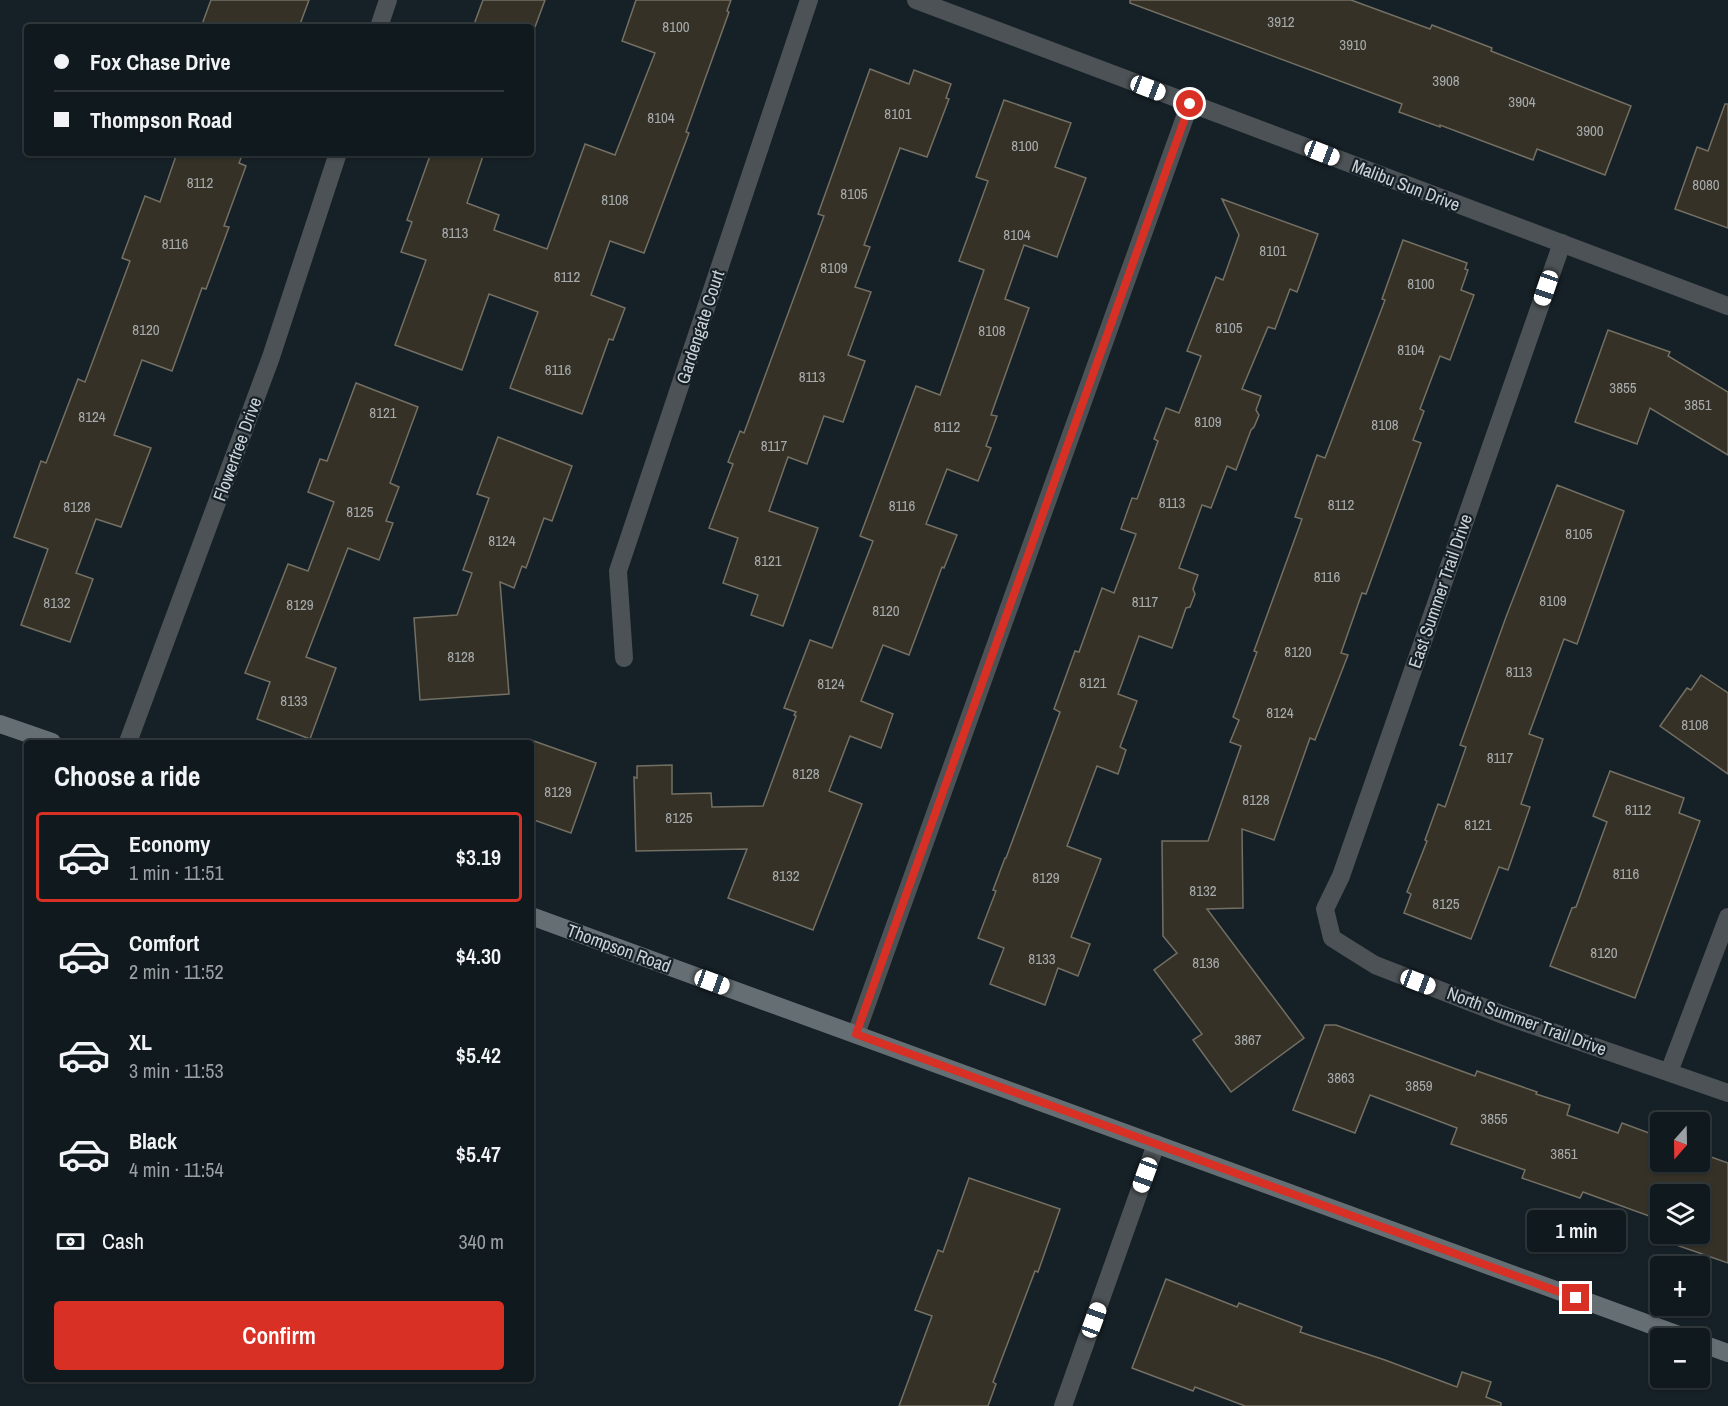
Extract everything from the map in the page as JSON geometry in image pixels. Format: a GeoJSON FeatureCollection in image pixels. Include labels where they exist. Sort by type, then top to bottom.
{"type":"FeatureCollection","features":[{"type":"Feature","properties":{"kind":"street"},"geometry":{"type":"LineString","coordinates":[[380,24],[388,0]]}},
{"type":"Feature","properties":{"kind":"street","name":"Gardengate Court"},"geometry":{"type":"LineString","coordinates":[[624,658],[618,571],[809,0]]}},
{"type":"Feature","properties":{"kind":"street","name":"Malibu Sun Drive"},"geometry":{"type":"LineString","coordinates":[[916,0],[1728,306]]}},
{"type":"Feature","properties":{"kind":"street"},"geometry":{"type":"LineString","coordinates":[[856,1034],[1190,104]]}},
{"type":"Feature","properties":{"kind":"street","name":"Flowertree Drive"},"geometry":{"type":"LineString","coordinates":[[129,740],[271,357],[337,156]]}},
{"type":"Feature","properties":{"kind":"street","name":"East Summer Trail Drive"},"geometry":{"type":"LineString","coordinates":[[1332,938],[1325,909],[1341,876],[1562,243]]}},
{"type":"Feature","properties":{"kind":"street"},"geometry":{"type":"LineString","coordinates":[[0,724],[46,740]]}},
{"type":"Feature","properties":{"kind":"street","name":"Thompson Road"},"geometry":{"type":"LineString","coordinates":[[534,917],[1660,1328]]}},
{"type":"Feature","properties":{"kind":"street"},"geometry":{"type":"LineString","coordinates":[[1669,1072],[1728,917]]}},
{"type":"Feature","properties":{"kind":"street","name":"North Summer Trail Drive"},"geometry":{"type":"LineString","coordinates":[[1332,938],[1375,965],[1506,1016],[1728,1093]]}},
{"type":"Feature","properties":{"kind":"street"},"geometry":{"type":"LineString","coordinates":[[1063,1406],[1156,1144]]}},
{"type":"Feature","properties":{"kind":"street"},"geometry":{"type":"LineString","coordinates":[[1710,1346],[1728,1353]]}},
{"type":"Feature","properties":{"kind":"building"},"geometry":{"type":"Polygon","coordinates":[[[211,0],[309,0],[300,24],[202,24],[211,0]]]}},
{"type":"Feature","properties":{"kind":"building"},"geometry":{"type":"Polygon","coordinates":[[[483,0],[545,0],[535,27],[534,24],[474,24],[483,0]]]}},
{"type":"Feature","properties":{"kind":"building"},"geometry":{"type":"Polygon","coordinates":[[[636,0],[731,0],[727,11],[729,12],[686,132],[689,133],[644,253],[610,241],[591,295],[625,308],[613,340],[609,339],[582,414],[510,388],[538,312],[489,294],[462,370],[395,345],[426,260],[401,252],[412,222],[407,220],[430,156],[483,156],[467,203],[499,215],[494,230],[547,249],[585,144],[615,155],[655,53],[622,41],[636,0]]]}},
{"type":"Feature","properties":{"kind":"building"},"geometry":{"type":"Polygon","coordinates":[[[1130,0],[1351,0],[1430,29],[1432,25],[1492,48],[1491,51],[1631,106],[1605,175],[1537,149],[1533,160],[1399,112],[1402,104],[1130,3],[1130,0]]]}},
{"type":"Feature","properties":{"kind":"building"},"geometry":{"type":"Polygon","coordinates":[[[870,69],[909,84],[914,70],[951,84],[946,98],[949,99],[927,157],[900,148],[864,245],[870,247],[855,287],[871,292],[848,355],[865,361],[843,422],[824,416],[807,464],[788,457],[769,511],[818,528],[783,626],[751,615],[758,595],[723,583],[738,538],[709,528],[733,464],[728,462],[740,431],[744,433],[824,216],[818,214],[870,69]]]}},
{"type":"Feature","properties":{"kind":"building"},"geometry":{"type":"Polygon","coordinates":[[[1004,100],[1071,123],[1055,167],[1086,178],[1057,257],[1024,245],[1005,299],[1029,308],[991,415],[997,416],[986,446],[991,448],[978,481],[947,469],[926,524],[957,535],[944,568],[942,567],[909,655],[883,645],[861,701],[893,714],[881,748],[850,736],[829,791],[862,804],[813,930],[728,898],[747,849],[636,851],[634,777],[637,778],[637,766],[672,765],[672,794],[711,793],[712,807],[763,806],[796,716],[794,715],[796,712],[784,708],[810,640],[832,648],[873,541],[860,536],[916,386],[940,395],[984,270],[959,261],[988,181],[976,177],[1004,100]]]}},
{"type":"Feature","properties":{"kind":"building"},"geometry":{"type":"Polygon","coordinates":[[[1725,104],[1728,104],[1728,228],[1675,209],[1697,147],[1708,151],[1725,104]]]}},
{"type":"Feature","properties":{"kind":"building"},"geometry":{"type":"Polygon","coordinates":[[[176,156],[242,156],[239,163],[246,166],[224,226],[229,227],[206,289],[202,288],[172,371],[142,360],[114,435],[151,448],[121,527],[96,519],[76,573],[93,579],[70,642],[21,625],[48,549],[14,537],[41,461],[46,463],[78,379],[85,382],[130,261],[122,258],[145,196],[160,202],[176,156]]]}},
{"type":"Feature","properties":{"kind":"building"},"geometry":{"type":"Polygon","coordinates":[[[1222,199],[1318,234],[1297,292],[1290,289],[1275,329],[1268,327],[1242,389],[1261,396],[1256,410],[1259,415],[1236,470],[1227,466],[1211,508],[1202,505],[1179,568],[1198,575],[1190,607],[1186,608],[1172,648],[1139,636],[1118,694],[1137,701],[1120,747],[1126,750],[1118,774],[1097,766],[1067,846],[1101,859],[1071,937],[1090,944],[1078,976],[1058,968],[1045,1005],[990,984],[1004,948],[978,938],[996,891],[993,890],[1060,712],[1054,709],[1075,651],[1079,652],[1102,588],[1114,593],[1136,534],[1121,529],[1132,498],[1137,499],[1158,441],[1154,439],[1166,408],[1179,413],[1201,356],[1187,351],[1216,277],[1223,280],[1239,235],[1222,199]]]}},
{"type":"Feature","properties":{"kind":"building"},"geometry":{"type":"Polygon","coordinates":[[[1403,240],[1467,263],[1465,269],[1468,270],[1461,290],[1474,295],[1450,360],[1440,356],[1420,409],[1424,411],[1413,440],[1421,443],[1366,594],[1362,593],[1341,653],[1348,655],[1315,740],[1310,738],[1274,840],[1242,829],[1243,908],[1207,909],[1304,1038],[1231,1092],[1193,1040],[1202,1034],[1154,970],[1177,953],[1163,936],[1162,841],[1208,841],[1241,746],[1230,742],[1239,720],[1233,717],[1257,652],[1254,651],[1302,519],[1295,517],[1317,455],[1325,458],[1385,300],[1382,299],[1403,240]]]}},
{"type":"Feature","properties":{"kind":"building"},"geometry":{"type":"Polygon","coordinates":[[[1608,330],[1670,352],[1668,356],[1728,392],[1728,455],[1650,408],[1637,444],[1575,422],[1608,330]]]}},
{"type":"Feature","properties":{"kind":"building"},"geometry":{"type":"Polygon","coordinates":[[[356,383],[418,407],[390,483],[399,487],[386,521],[393,523],[379,560],[348,548],[306,657],[336,668],[310,739],[257,719],[270,682],[245,673],[288,564],[308,571],[334,502],[308,492],[320,459],[327,461],[356,383]]]}},
{"type":"Feature","properties":{"kind":"building"},"geometry":{"type":"Polygon","coordinates":[[[498,437],[572,466],[552,521],[544,518],[526,568],[522,566],[514,588],[500,582],[509,694],[420,700],[414,618],[457,615],[472,573],[463,570],[489,498],[477,494],[498,437]]]}},
{"type":"Feature","properties":{"kind":"building"},"geometry":{"type":"Polygon","coordinates":[[[1557,485],[1624,511],[1577,644],[1564,639],[1529,734],[1543,739],[1521,804],[1530,807],[1508,870],[1499,867],[1471,939],[1404,913],[1411,894],[1407,892],[1427,841],[1425,840],[1438,804],[1445,807],[1466,747],[1460,745],[1557,485]]]}},
{"type":"Feature","properties":{"kind":"building"},"geometry":{"type":"Polygon","coordinates":[[[1701,675],[1728,693],[1728,774],[1660,726],[1687,688],[1691,690],[1701,675]]]}},
{"type":"Feature","properties":{"kind":"building"},"geometry":{"type":"Polygon","coordinates":[[[534,741],[596,763],[571,833],[534,820],[534,741]]]}},
{"type":"Feature","properties":{"kind":"building"},"geometry":{"type":"Polygon","coordinates":[[[1610,771],[1684,798],[1679,813],[1700,821],[1635,998],[1550,966],[1572,908],[1576,907],[1607,822],[1593,816],[1610,771]]]}},
{"type":"Feature","properties":{"kind":"building"},"geometry":{"type":"Polygon","coordinates":[[[1325,1025],[1336,1025],[1475,1076],[1477,1071],[1537,1092],[1536,1094],[1570,1105],[1567,1115],[1618,1133],[1622,1123],[1650,1133],[1650,1172],[1710,1172],[1710,1157],[1728,1163],[1728,1263],[1673,1244],[1710,1244],[1710,1184],[1650,1184],[1650,1216],[1583,1192],[1580,1198],[1522,1178],[1525,1170],[1451,1144],[1457,1128],[1370,1095],[1355,1133],[1293,1110],[1325,1025]]]}},
{"type":"Feature","properties":{"kind":"building"},"geometry":{"type":"Polygon","coordinates":[[[969,1178],[1060,1209],[1038,1272],[1035,1271],[993,1382],[996,1384],[988,1406],[899,1406],[932,1316],[915,1310],[938,1250],[943,1252],[969,1178]]]}},
{"type":"Feature","properties":{"kind":"building"},"geometry":{"type":"Polygon","coordinates":[[[1166,1279],[1237,1307],[1239,1303],[1302,1327],[1300,1332],[1457,1387],[1462,1372],[1491,1382],[1486,1397],[1501,1403],[1501,1406],[1245,1406],[1195,1387],[1193,1391],[1132,1368],[1166,1279]]]}},
{"type":"Feature","properties":{"kind":"route"},"geometry":{"type":"LineString","coordinates":[[1190,104],[856,1034],[1576,1298]]}}]}
